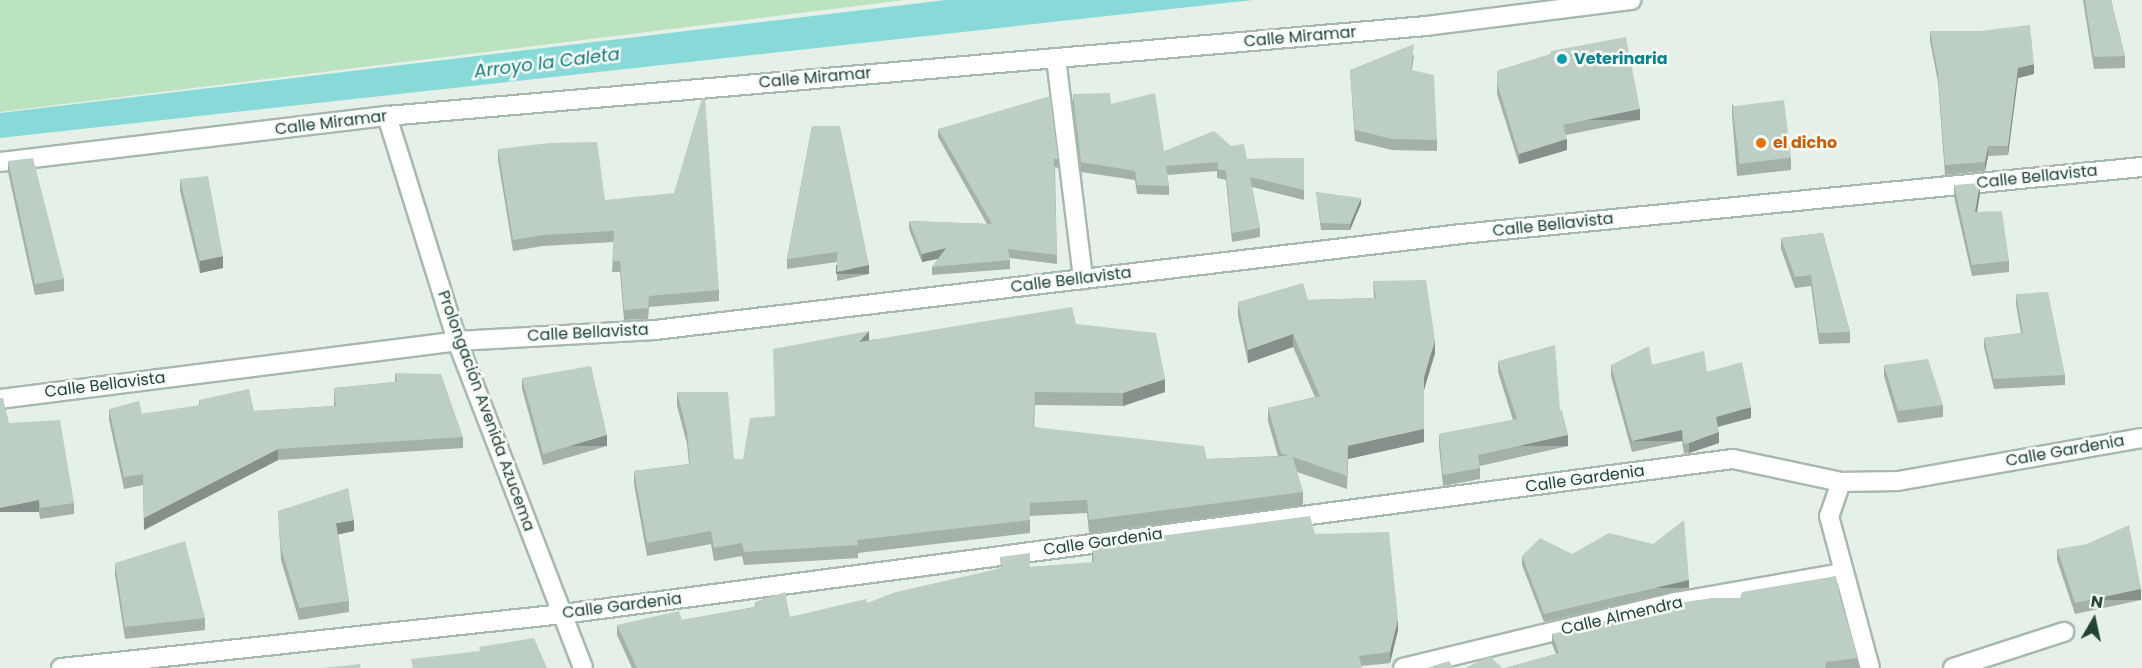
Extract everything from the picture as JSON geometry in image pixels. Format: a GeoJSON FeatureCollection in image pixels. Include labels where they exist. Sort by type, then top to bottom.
{"type":"FeatureCollection","features":[{"type":"Feature","properties":{"kind":"street","name":"Calle Miramar"},"geometry":{"type":"LineString","coordinates":[[0,162],[387,116],[1426,26],[1631,0]]}},
{"type":"Feature","properties":{"kind":"street"},"geometry":{"type":"LineString","coordinates":[[1056,58],[1083,279]]}},
{"type":"Feature","properties":{"kind":"street","name":"Prolongación Avenida Azucema"},"geometry":{"type":"LineString","coordinates":[[387,116],[457,341],[583,668]]}},
{"type":"Feature","properties":{"kind":"street","name":"Calle Bellavista"},"geometry":{"type":"LineString","coordinates":[[0,399],[457,341],[655,330],[1461,234],[2142,167]]}},
{"type":"Feature","properties":{"kind":"street","name":"Calle Gardenia"},"geometry":{"type":"LineString","coordinates":[[61,668],[563,614],[1733,459],[1841,482],[1898,481],[2142,438]]}},
{"type":"Feature","properties":{"kind":"street"},"geometry":{"type":"LineString","coordinates":[[1841,482],[1829,516],[1870,668]]}},
{"type":"Feature","properties":{"kind":"street","name":"Calle Almendra"},"geometry":{"type":"LineString","coordinates":[[1402,668],[1676,602],[1843,573]]}},
{"type":"Feature","properties":{"kind":"street"},"geometry":{"type":"LineString","coordinates":[[1953,668],[2064,632]]}},
{"type":"Feature","properties":{"kind":"green space"},"geometry":{"type":"Polygon","coordinates":[[[0,0],[905,0],[0,112],[0,0]]]}},
{"type":"Feature","properties":{"kind":"water","name":"Arroyo la Caleta"},"geometry":{"type":"Polygon","coordinates":[[[946,0],[1253,0],[0,138],[0,113],[946,0]]]}},
{"type":"Feature","properties":{"kind":"building"},"geometry":{"type":"Polygon","coordinates":[[[2085,0],[2111,0],[2125,56],[2094,57],[2085,0]]]}},
{"type":"Feature","properties":{"kind":"building"},"geometry":{"type":"Polygon","coordinates":[[[2030,25],[2034,64],[2018,68],[2008,146],[1988,146],[1985,162],[1945,165],[1938,73],[1930,31],[1980,31],[2030,25]]]}},
{"type":"Feature","properties":{"kind":"building"},"geometry":{"type":"Polygon","coordinates":[[[1626,37],[1640,109],[1563,125],[1567,139],[1519,154],[1497,83],[1497,71],[1552,54],[1551,51],[1626,37]]]}},
{"type":"Feature","properties":{"kind":"building"},"geometry":{"type":"Polygon","coordinates":[[[1414,44],[1411,70],[1434,75],[1437,140],[1392,139],[1355,130],[1350,70],[1414,44]]]}},
{"type":"Feature","properties":{"kind":"building"},"geometry":{"type":"Polygon","coordinates":[[[1110,93],[1111,104],[1155,93],[1164,151],[1214,131],[1231,146],[1244,144],[1247,159],[1304,158],[1304,190],[1250,177],[1260,228],[1232,233],[1226,171],[1217,169],[1218,162],[1166,166],[1169,186],[1137,185],[1135,171],[1081,162],[1073,94],[1110,93]]]}},
{"type":"Feature","properties":{"kind":"building"},"geometry":{"type":"Polygon","coordinates":[[[1050,96],[1058,159],[1054,159],[1057,255],[1008,249],[1010,260],[932,267],[946,248],[922,254],[909,221],[992,224],[938,129],[1050,96]]]}},
{"type":"Feature","properties":{"kind":"building"},"geometry":{"type":"Polygon","coordinates":[[[702,98],[705,98],[719,290],[649,296],[648,308],[624,310],[620,261],[612,261],[614,231],[543,235],[513,240],[498,149],[549,143],[597,142],[605,200],[674,193],[702,98]]]}},
{"type":"Feature","properties":{"kind":"building","name":"el dicho"},"geometry":{"type":"Polygon","coordinates":[[[1784,100],[1791,158],[1739,164],[1732,106],[1784,100]]]}},
{"type":"Feature","properties":{"kind":"building"},"geometry":{"type":"Polygon","coordinates":[[[812,126],[840,126],[869,265],[837,272],[837,252],[787,259],[812,126]]]}},
{"type":"Feature","properties":{"kind":"building"},"geometry":{"type":"Polygon","coordinates":[[[33,158],[64,279],[35,284],[8,161],[33,158]]]}},
{"type":"Feature","properties":{"kind":"building"},"geometry":{"type":"Polygon","coordinates":[[[208,176],[223,256],[200,261],[180,179],[208,176]]]}},
{"type":"Feature","properties":{"kind":"building"},"geometry":{"type":"Polygon","coordinates":[[[1980,183],[1975,212],[2002,211],[2009,261],[1972,265],[1954,185],[1980,183]]]}},
{"type":"Feature","properties":{"kind":"building"},"geometry":{"type":"Polygon","coordinates":[[[1316,192],[1361,198],[1350,224],[1321,223],[1316,192]]]}},
{"type":"Feature","properties":{"kind":"building"},"geometry":{"type":"Polygon","coordinates":[[[1823,233],[1850,332],[1819,333],[1811,275],[1795,277],[1781,238],[1823,233]]]}},
{"type":"Feature","properties":{"kind":"building"},"geometry":{"type":"Polygon","coordinates":[[[1426,280],[1435,340],[1424,377],[1424,429],[1348,446],[1347,476],[1293,457],[1303,492],[1089,520],[1087,500],[1030,503],[1030,520],[857,540],[858,545],[744,552],[742,543],[714,548],[711,531],[647,543],[634,471],[690,464],[687,431],[677,392],[728,392],[734,459],[743,459],[750,418],[775,416],[773,349],[869,331],[859,342],[1072,307],[1076,324],[1156,333],[1165,379],[1123,393],[1035,392],[1033,427],[1204,446],[1207,459],[1288,456],[1281,453],[1268,408],[1320,396],[1293,334],[1248,350],[1238,302],[1303,283],[1308,300],[1376,298],[1373,281],[1426,280]]]}},
{"type":"Feature","properties":{"kind":"building"},"geometry":{"type":"Polygon","coordinates":[[[2048,292],[2065,375],[1994,379],[1984,338],[2023,333],[2016,294],[2048,292]]]}},
{"type":"Feature","properties":{"kind":"building"},"geometry":{"type":"Polygon","coordinates":[[[1555,345],[1560,410],[1562,410],[1568,435],[1478,455],[1480,468],[1443,475],[1439,434],[1517,419],[1498,361],[1555,345]]]}},
{"type":"Feature","properties":{"kind":"building"},"geometry":{"type":"Polygon","coordinates":[[[1649,346],[1652,365],[1704,351],[1707,372],[1742,362],[1751,407],[1716,417],[1719,432],[1689,443],[1684,444],[1682,430],[1632,441],[1611,365],[1649,346]]]}},
{"type":"Feature","properties":{"kind":"building"},"geometry":{"type":"Polygon","coordinates":[[[1928,359],[1943,405],[1898,411],[1884,365],[1928,359]]]}},
{"type":"Feature","properties":{"kind":"building"},"geometry":{"type":"Polygon","coordinates":[[[591,366],[607,435],[543,454],[522,378],[591,366]]]}},
{"type":"Feature","properties":{"kind":"building"},"geometry":{"type":"Polygon","coordinates":[[[395,373],[441,374],[463,437],[278,449],[144,518],[143,474],[124,477],[109,409],[139,401],[142,414],[200,405],[199,400],[249,389],[254,411],[336,406],[334,388],[397,382],[395,373]]]}},
{"type":"Feature","properties":{"kind":"building"},"geometry":{"type":"Polygon","coordinates":[[[0,398],[3,398],[9,423],[60,420],[74,503],[40,508],[39,500],[0,508],[0,398]]]}},
{"type":"Feature","properties":{"kind":"building"},"geometry":{"type":"Polygon","coordinates":[[[348,488],[354,520],[336,523],[349,601],[299,608],[281,548],[278,511],[348,488]]]}},
{"type":"Feature","properties":{"kind":"building"},"geometry":{"type":"Polygon","coordinates":[[[1310,516],[1315,534],[1389,532],[1398,619],[1390,652],[1359,656],[1362,668],[637,668],[617,625],[679,611],[682,620],[756,607],[755,602],[785,592],[790,617],[866,599],[867,603],[896,592],[1002,568],[1000,557],[1030,553],[1030,567],[1094,562],[1092,545],[1310,516]]]}},
{"type":"Feature","properties":{"kind":"building"},"geometry":{"type":"Polygon","coordinates":[[[1684,520],[1689,580],[1544,614],[1522,556],[1540,538],[1572,554],[1609,533],[1653,544],[1684,520]]]}},
{"type":"Feature","properties":{"kind":"building"},"geometry":{"type":"Polygon","coordinates":[[[2129,525],[2141,589],[2075,603],[2057,549],[2087,544],[2129,525]]]}},
{"type":"Feature","properties":{"kind":"building"},"geometry":{"type":"Polygon","coordinates":[[[185,541],[205,618],[125,627],[115,563],[185,541]]]}},
{"type":"Feature","properties":{"kind":"building"},"geometry":{"type":"Polygon","coordinates":[[[1836,576],[1840,598],[1858,658],[1826,662],[1825,668],[1505,668],[1559,653],[1552,634],[1678,603],[1712,598],[1740,598],[1742,592],[1836,576]]]}},
{"type":"Feature","properties":{"kind":"building"},"geometry":{"type":"Polygon","coordinates":[[[534,638],[547,668],[413,668],[411,659],[480,651],[479,647],[534,638]]]}},
{"type":"Feature","properties":{"kind":"building"},"geometry":{"type":"Polygon","coordinates":[[[1490,656],[1502,668],[1465,668],[1490,656]]]}},
{"type":"Feature","properties":{"kind":"building"},"geometry":{"type":"Polygon","coordinates":[[[1449,661],[1454,668],[1427,668],[1449,661]]]}},
{"type":"Feature","properties":{"kind":"building"},"geometry":{"type":"Polygon","coordinates":[[[360,664],[361,668],[322,668],[360,664]]]}},
{"type":"Feature","properties":{"kind":"place","name":"Veterinaria"},"geometry":{"type":"Point","coordinates":[1562,59]}},
{"type":"Feature","properties":{"kind":"place","name":"el dicho"},"geometry":{"type":"Point","coordinates":[1761,143]}}]}
